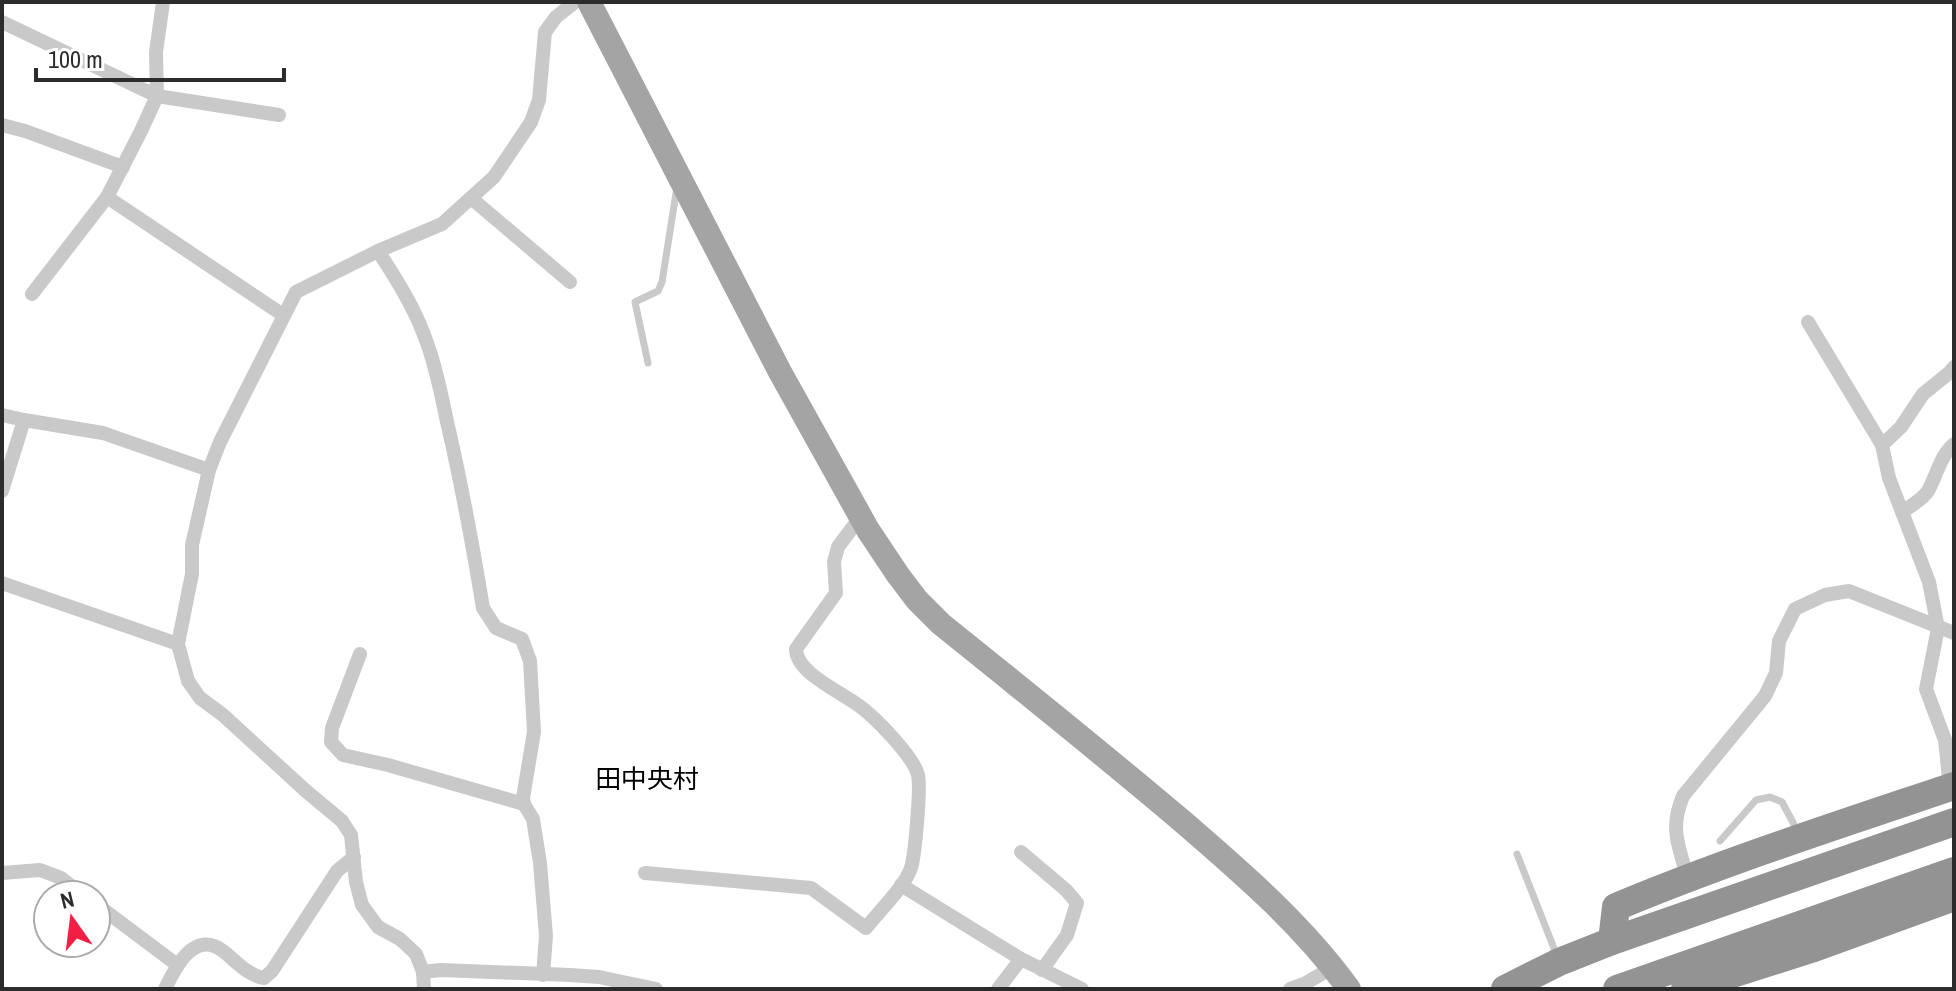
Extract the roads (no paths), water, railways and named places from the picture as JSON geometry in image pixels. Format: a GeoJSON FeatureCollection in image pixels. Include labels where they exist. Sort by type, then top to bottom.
{"type":"FeatureCollection","features":[{"type":"Feature","properties":{"kind":"highway"},"geometry":{"type":"LineString","coordinates":[[1612,941],[1616,907],[1801,838],[1952,787]]}},
{"type":"Feature","properties":{"kind":"highway"},"geometry":{"type":"LineString","coordinates":[[1505,989],[1559,962],[1612,941],[1954,822]]}},
{"type":"Feature","properties":{"kind":"highway"},"geometry":{"type":"LineString","coordinates":[[1625,986],[1683,989],[1811,949],[1916,897],[1954,871]]}},
{"type":"Feature","properties":{"kind":"highway"},"geometry":{"type":"LineString","coordinates":[[1625,986],[1916,897],[1954,897]]}},
{"type":"Feature","properties":{"kind":"main road"},"geometry":{"type":"LineString","coordinates":[[589,2],[780,372],[861,516],[917,600],[941,624],[1112,762],[1258,887],[1283,910],[1349,989]]}},
{"type":"Feature","properties":{"kind":"street"},"geometry":{"type":"LineString","coordinates":[[32,294],[107,197],[157,96],[156,52],[163,2]]}},
{"type":"Feature","properties":{"kind":"street"},"geometry":{"type":"LineString","coordinates":[[424,989],[423,972],[416,954],[400,939],[378,927],[362,905],[351,835],[342,821],[200,698],[188,681],[178,644],[192,574],[192,545],[209,470],[220,442],[296,292],[378,251],[442,224],[494,177],[531,122],[539,100],[545,32],[556,17],[575,2]]}},
{"type":"Feature","properties":{"kind":"street"},"geometry":{"type":"LineString","coordinates":[[2,22],[157,96],[279,115]]}},
{"type":"Feature","properties":{"kind":"street"},"geometry":{"type":"LineString","coordinates":[[2,125],[123,167]]}},
{"type":"Feature","properties":{"kind":"street"},"geometry":{"type":"LineString","coordinates":[[107,197],[283,315]]}},
{"type":"Feature","properties":{"kind":"street"},"geometry":{"type":"LineString","coordinates":[[471,198],[570,282]]}},
{"type":"Feature","properties":{"kind":"street"},"geometry":{"type":"LineString","coordinates":[[378,251],[397,280],[427,341],[456,463],[483,608],[496,628],[522,639],[530,661],[534,732],[523,798],[533,819],[540,863],[546,936],[543,975]]}},
{"type":"Feature","properties":{"kind":"street"},"geometry":{"type":"LineString","coordinates":[[1808,322],[1882,445],[1889,478],[1929,582],[1938,628],[1926,689],[1945,740],[1952,787]]}},
{"type":"Feature","properties":{"kind":"street"},"geometry":{"type":"LineString","coordinates":[[1882,445],[1901,427],[1923,394],[1954,367]]}},
{"type":"Feature","properties":{"kind":"street"},"geometry":{"type":"LineString","coordinates":[[2,415],[103,433],[209,470]]}},
{"type":"Feature","properties":{"kind":"street"},"geometry":{"type":"LineString","coordinates":[[2,491],[24,420]]}},
{"type":"Feature","properties":{"kind":"street"},"geometry":{"type":"LineString","coordinates":[[1902,512],[1927,494],[1936,469],[1954,444]]}},
{"type":"Feature","properties":{"kind":"street"},"geometry":{"type":"LineString","coordinates":[[645,873],[811,888],[866,928],[911,870],[918,775],[909,757],[861,706],[803,666],[796,656],[796,649],[836,593],[834,562],[838,547],[861,516]]}},
{"type":"Feature","properties":{"kind":"street"},"geometry":{"type":"LineString","coordinates":[[2,583],[178,644]]}},
{"type":"Feature","properties":{"kind":"street"},"geometry":{"type":"LineString","coordinates":[[1688,879],[1674,831],[1676,813],[1683,796],[1765,696],[1776,673],[1779,641],[1795,609],[1825,595],[1849,591],[1954,633]]}},
{"type":"Feature","properties":{"kind":"street"},"geometry":{"type":"LineString","coordinates":[[360,654],[332,728],[331,742],[343,755],[524,804]]}},
{"type":"Feature","properties":{"kind":"street"},"geometry":{"type":"LineString","coordinates":[[1021,852],[1077,903],[1067,935],[1042,970]]}},
{"type":"Feature","properties":{"kind":"street"},"geometry":{"type":"LineString","coordinates":[[165,989],[176,964],[195,947],[204,945],[219,948],[254,976],[264,978],[272,971],[337,871],[354,857]]}},
{"type":"Feature","properties":{"kind":"street"},"geometry":{"type":"LineString","coordinates":[[2,873],[40,870],[62,879]]}},
{"type":"Feature","properties":{"kind":"street"},"geometry":{"type":"LineString","coordinates":[[901,885],[1021,959],[1082,989]]}},
{"type":"Feature","properties":{"kind":"street"},"geometry":{"type":"LineString","coordinates":[[112,916],[176,964]]}},
{"type":"Feature","properties":{"kind":"street"},"geometry":{"type":"LineString","coordinates":[[998,989],[1021,959]]}},
{"type":"Feature","properties":{"kind":"street"},"geometry":{"type":"LineString","coordinates":[[1290,989],[1333,967]]}},
{"type":"Feature","properties":{"kind":"street"},"geometry":{"type":"LineString","coordinates":[[423,972],[441,970],[599,977],[656,989]]}},
{"type":"Feature","properties":{"kind":"lane"},"geometry":{"type":"LineString","coordinates":[[648,363],[635,302],[658,291],[662,282],[679,175]]}},
{"type":"Feature","properties":{"kind":"lane"},"geometry":{"type":"LineString","coordinates":[[1720,841],[1756,800],[1770,797],[1782,802],[1801,838]]}},
{"type":"Feature","properties":{"kind":"lane"},"geometry":{"type":"LineString","coordinates":[[1517,854],[1559,962]]}},
{"type":"Feature","properties":{"kind":"district","name":"田中央村"},"geometry":{"type":"Point","coordinates":[647,778]}}]}
